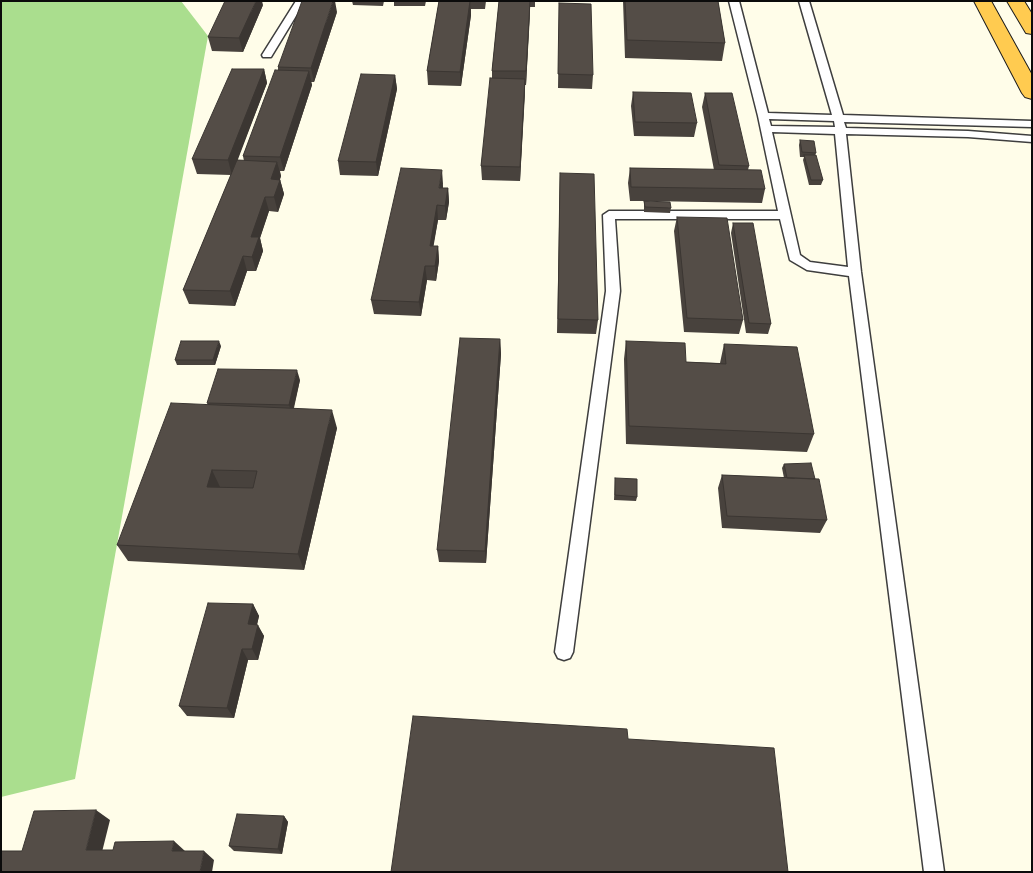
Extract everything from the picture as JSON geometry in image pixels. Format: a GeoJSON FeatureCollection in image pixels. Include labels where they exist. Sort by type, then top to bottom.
{"type":"FeatureCollection","features":[{"type":"Feature","properties":{"kind":"highway"},"geometry":{"type":"LineString","coordinates":[[982,1],[1032,94]]}},
{"type":"Feature","properties":{"kind":"highway"},"geometry":{"type":"LineString","coordinates":[[1015,1],[1032,29]]}},
{"type":"Feature","properties":{"kind":"lane"},"geometry":{"type":"LineString","coordinates":[[267,54],[301,1]]}},
{"type":"Feature","properties":{"kind":"lane"},"geometry":{"type":"LineString","coordinates":[[734,1],[763,116],[794,256],[807,266],[855,272]]}},
{"type":"Feature","properties":{"kind":"lane"},"geometry":{"type":"LineString","coordinates":[[804,1],[840,125],[855,272],[934,872]]}},
{"type":"Feature","properties":{"kind":"lane"},"geometry":{"type":"LineString","coordinates":[[763,116],[840,125],[1032,139]]}},
{"type":"Feature","properties":{"kind":"lane"},"geometry":{"type":"LineString","coordinates":[[766,129],[840,125],[1032,124]]}},
{"type":"Feature","properties":{"kind":"lane"},"geometry":{"type":"LineString","coordinates":[[564,652],[613,291],[609,215],[785,215]]}},
{"type":"Feature","properties":{"kind":"green space"},"geometry":{"type":"Polygon","coordinates":[[[1,1],[181,1],[208,36],[75,779],[1,797],[1,1]]]}},
{"type":"Feature","properties":{"kind":"building"},"geometry":{"type":"Polygon","coordinates":[[[225,1],[256,1],[239,38],[208,37],[225,1]]]}},
{"type":"Feature","properties":{"kind":"building"},"geometry":{"type":"Polygon","coordinates":[[[302,1],[333,1],[311,68],[278,67],[302,1]]]}},
{"type":"Feature","properties":{"kind":"building"},"geometry":{"type":"Polygon","coordinates":[[[439,1],[470,1],[460,72],[427,71],[439,1]]]}},
{"type":"Feature","properties":{"kind":"building"},"geometry":{"type":"Polygon","coordinates":[[[499,1],[530,1],[526,71],[492,71],[499,1]]]}},
{"type":"Feature","properties":{"kind":"building"},"geometry":{"type":"Polygon","coordinates":[[[625,1],[718,1],[725,43],[627,40],[625,1]]]}},
{"type":"Feature","properties":{"kind":"building"},"geometry":{"type":"Polygon","coordinates":[[[559,3],[591,4],[593,75],[558,74],[559,3]]]}},
{"type":"Feature","properties":{"kind":"building"},"geometry":{"type":"Polygon","coordinates":[[[232,69],[264,69],[228,160],[192,159],[232,69]]]}},
{"type":"Feature","properties":{"kind":"building"},"geometry":{"type":"Polygon","coordinates":[[[275,70],[309,71],[280,157],[243,156],[275,70]]]}},
{"type":"Feature","properties":{"kind":"building"},"geometry":{"type":"Polygon","coordinates":[[[361,74],[395,75],[376,162],[338,161],[361,74]]]}},
{"type":"Feature","properties":{"kind":"building"},"geometry":{"type":"Polygon","coordinates":[[[490,78],[525,79],[520,167],[481,166],[490,78]]]}},
{"type":"Feature","properties":{"kind":"building"},"geometry":{"type":"Polygon","coordinates":[[[633,92],[691,93],[697,123],[635,122],[633,92]]]}},
{"type":"Feature","properties":{"kind":"building"},"geometry":{"type":"Polygon","coordinates":[[[705,93],[732,93],[749,166],[719,165],[705,93]]]}},
{"type":"Feature","properties":{"kind":"building"},"geometry":{"type":"Polygon","coordinates":[[[800,140],[814,141],[816,153],[802,152],[800,140]]]}},
{"type":"Feature","properties":{"kind":"building"},"geometry":{"type":"Polygon","coordinates":[[[804,155],[816,155],[823,180],[811,180],[804,155]]]}},
{"type":"Feature","properties":{"kind":"building"},"geometry":{"type":"Polygon","coordinates":[[[237,160],[277,162],[271,179],[280,180],[274,197],[265,197],[251,237],[259,237],[252,257],[243,256],[230,291],[183,290],[237,160]]]}},
{"type":"Feature","properties":{"kind":"building"},"geometry":{"type":"Polygon","coordinates":[[[401,168],[442,170],[439,188],[448,188],[445,206],[437,205],[430,246],[438,246],[435,266],[425,266],[419,302],[371,300],[401,168]]]}},
{"type":"Feature","properties":{"kind":"building"},"geometry":{"type":"Polygon","coordinates":[[[630,168],[761,170],[765,189],[631,187],[630,168]]]}},
{"type":"Feature","properties":{"kind":"building"},"geometry":{"type":"Polygon","coordinates":[[[560,173],[594,174],[598,320],[558,319],[560,173]]]}},
{"type":"Feature","properties":{"kind":"building"},"geometry":{"type":"Polygon","coordinates":[[[644,201],[670,202],[671,208],[645,207],[644,201]]]}},
{"type":"Feature","properties":{"kind":"building"},"geometry":{"type":"Polygon","coordinates":[[[677,217],[727,218],[743,320],[687,318],[677,217]]]}},
{"type":"Feature","properties":{"kind":"building"},"geometry":{"type":"Polygon","coordinates":[[[733,223],[753,223],[771,324],[749,323],[733,223]]]}},
{"type":"Feature","properties":{"kind":"building"},"geometry":{"type":"Polygon","coordinates":[[[460,338],[500,339],[485,551],[437,550],[460,338]]]}},
{"type":"Feature","properties":{"kind":"building"},"geometry":{"type":"Polygon","coordinates":[[[181,341],[219,341],[213,360],[175,360],[181,341]]]}},
{"type":"Feature","properties":{"kind":"building"},"geometry":{"type":"Polygon","coordinates":[[[626,341],[685,343],[686,362],[726,364],[724,344],[797,347],[814,434],[629,426],[626,341]]]}},
{"type":"Feature","properties":{"kind":"building"},"geometry":{"type":"Polygon","coordinates":[[[218,369],[297,370],[289,405],[207,403],[218,369]]]}},
{"type":"Feature","properties":{"kind":"building"},"geometry":{"type":"Polygon","coordinates":[[[171,403],[332,410],[298,554],[117,545],[171,403]],[[212,470],[207,487],[253,488],[257,471],[212,470]]]}},
{"type":"Feature","properties":{"kind":"building"},"geometry":{"type":"Polygon","coordinates":[[[811,463],[815,479],[787,478],[784,464],[811,463]]]}},
{"type":"Feature","properties":{"kind":"building"},"geometry":{"type":"Polygon","coordinates":[[[722,475],[819,479],[827,520],[727,516],[722,475]]]}},
{"type":"Feature","properties":{"kind":"building"},"geometry":{"type":"Polygon","coordinates":[[[615,478],[637,479],[637,497],[615,495],[615,478]]]}},
{"type":"Feature","properties":{"kind":"building"},"geometry":{"type":"Polygon","coordinates":[[[208,603],[253,604],[248,624],[258,625],[252,649],[242,649],[227,708],[179,706],[208,603]]]}},
{"type":"Feature","properties":{"kind":"building"},"geometry":{"type":"Polygon","coordinates":[[[413,716],[627,729],[628,739],[774,748],[788,872],[391,872],[413,716]]]}},
{"type":"Feature","properties":{"kind":"building"},"geometry":{"type":"Polygon","coordinates":[[[96,810],[86,850],[113,850],[115,842],[174,841],[172,851],[204,851],[200,872],[1,872],[1,851],[22,851],[34,811],[96,810]]]}},
{"type":"Feature","properties":{"kind":"building"},"geometry":{"type":"Polygon","coordinates":[[[237,814],[284,816],[278,849],[229,846],[237,814]]]}}]}
